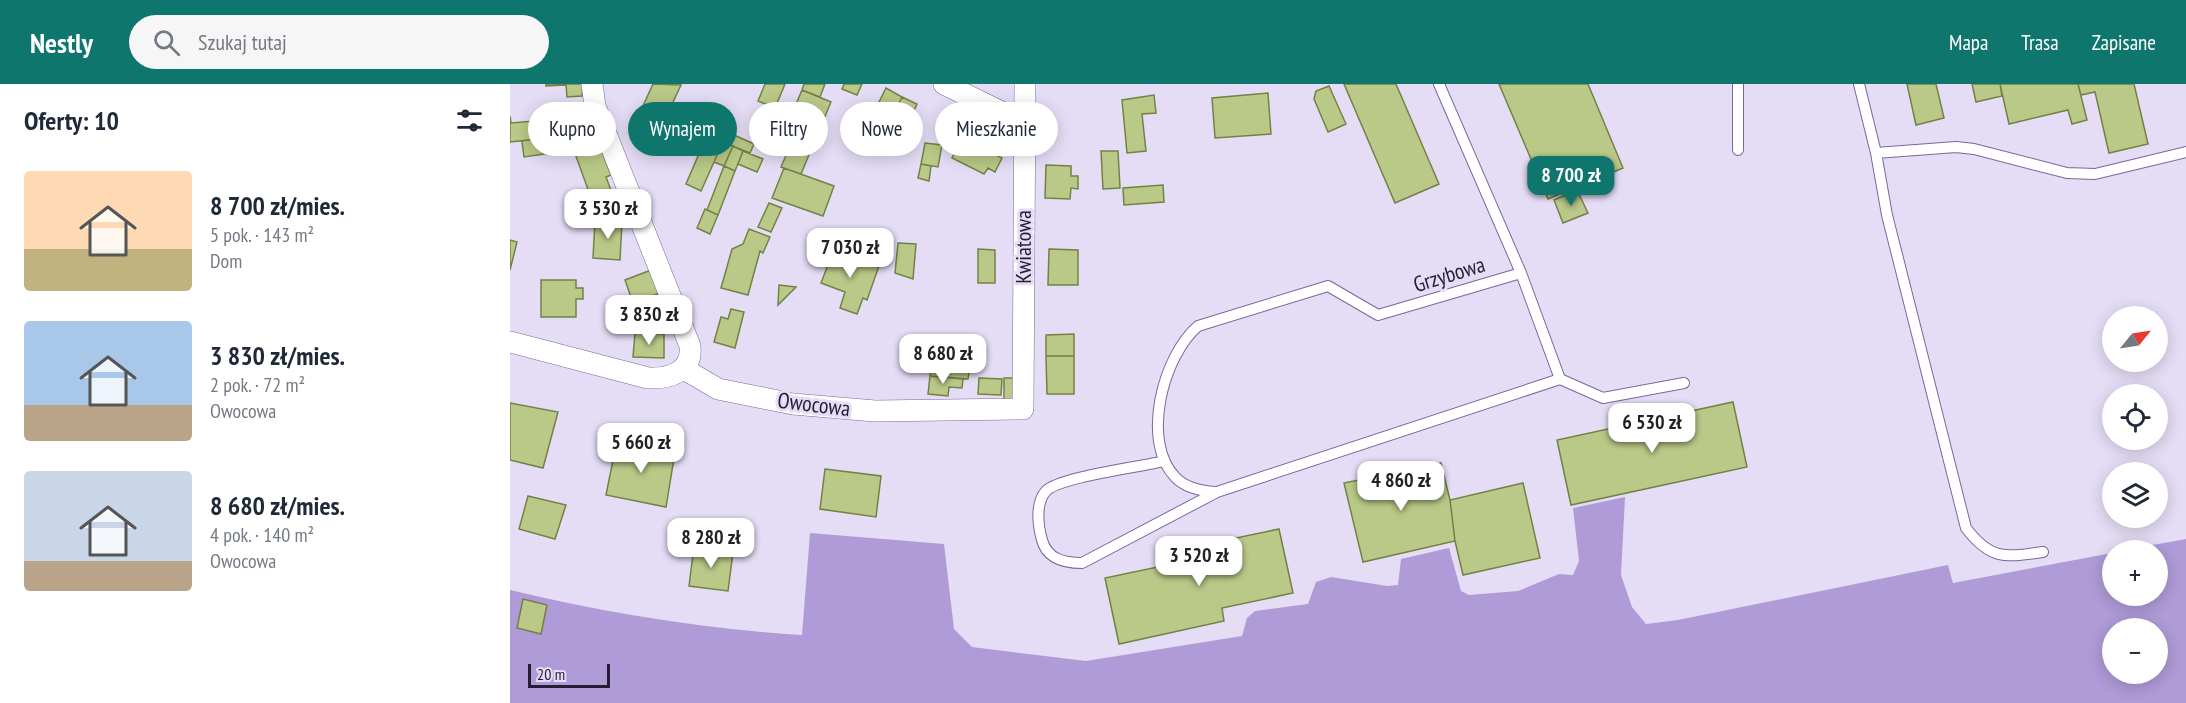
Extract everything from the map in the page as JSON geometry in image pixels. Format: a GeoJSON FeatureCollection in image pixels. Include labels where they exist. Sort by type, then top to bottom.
{"type":"FeatureCollection","features":[{"type":"Feature","properties":{"kind":"street"},"geometry":{"type":"LineString","coordinates":[[510,342],[648,378],[663,378],[684,369],[690,357],[690,346],[595,106],[592,84]]}},
{"type":"Feature","properties":{"kind":"street"},"geometry":{"type":"LineString","coordinates":[[944,84],[981,102]]}},
{"type":"Feature","properties":{"kind":"street","name":"Kwiatowa"},"geometry":{"type":"LineString","coordinates":[[1025,84],[1025,102]]}},
{"type":"Feature","properties":{"kind":"street","name":"Kwiatowa"},"geometry":{"type":"LineString","coordinates":[[1023,409],[1024,156]]}},
{"type":"Feature","properties":{"kind":"street","name":"Owocowa"},"geometry":{"type":"LineString","coordinates":[[684,369],[718,389],[793,404],[876,411],[1023,409]]}},
{"type":"Feature","properties":{"kind":"lane","name":"Grzybowa"},"geometry":{"type":"LineString","coordinates":[[1164,461],[1158,429],[1160,396],[1173,358],[1186,337],[1198,326],[1328,286],[1378,315],[1521,273],[1439,84]]}},
{"type":"Feature","properties":{"kind":"lane"},"geometry":{"type":"LineString","coordinates":[[1738,84],[1738,150]]}},
{"type":"Feature","properties":{"kind":"lane"},"geometry":{"type":"LineString","coordinates":[[1859,84],[1876,153],[1887,215],[1966,528],[1974,539],[1996,554],[2006,556],[2043,552]]}},
{"type":"Feature","properties":{"kind":"lane"},"geometry":{"type":"LineString","coordinates":[[1876,153],[1956,147],[1974,149],[2067,173],[2095,174],[2186,153]]}},
{"type":"Feature","properties":{"kind":"lane"},"geometry":{"type":"LineString","coordinates":[[1521,273],[1560,379]]}},
{"type":"Feature","properties":{"kind":"lane"},"geometry":{"type":"LineString","coordinates":[[1217,492],[1202,491],[1176,479],[1164,461],[1058,484],[1047,490],[1038,506],[1041,538],[1046,552],[1054,558],[1071,563],[1082,563],[1217,492],[1560,379],[1603,398],[1684,383]]}},
{"type":"Feature","properties":{"kind":"shaded area"},"geometry":{"type":"Polygon","coordinates":[[[1625,497],[1621,575],[1632,607],[1646,624],[1678,620],[1948,565],[1953,583],[2102,555],[2102,606],[2168,606],[2168,542],[2186,539],[2186,703],[510,703],[510,590],[655,619],[729,629],[802,635],[810,533],[944,544],[954,629],[972,647],[1086,661],[1242,636],[1247,618],[1255,611],[1308,604],[1316,582],[1331,577],[1387,586],[1398,585],[1401,559],[1449,548],[1461,591],[1469,595],[1518,591],[1559,574],[1573,575],[1579,561],[1573,508],[1625,497]]]}},
{"type":"Feature","properties":{"kind":"building"},"geometry":{"type":"Polygon","coordinates":[[[546,84],[583,84],[582,96],[567,97],[566,85],[546,86],[546,84]]]}},
{"type":"Feature","properties":{"kind":"building"},"geometry":{"type":"Polygon","coordinates":[[[653,84],[681,85],[673,102],[645,102],[653,84]]]}},
{"type":"Feature","properties":{"kind":"building"},"geometry":{"type":"Polygon","coordinates":[[[765,84],[785,84],[778,102],[758,101],[765,84]]]}},
{"type":"Feature","properties":{"kind":"building"},"geometry":{"type":"Polygon","coordinates":[[[804,84],[825,84],[820,97],[802,90],[804,84]]]}},
{"type":"Feature","properties":{"kind":"building"},"geometry":{"type":"Polygon","coordinates":[[[844,84],[862,84],[857,95],[842,89],[844,84]]]}},
{"type":"Feature","properties":{"kind":"building"},"geometry":{"type":"Polygon","coordinates":[[[1344,84],[1396,84],[1439,184],[1395,203],[1344,84]]]}},
{"type":"Feature","properties":{"kind":"building"},"geometry":{"type":"Polygon","coordinates":[[[1499,84],[1588,84],[1623,168],[1548,199],[1499,84]]]}},
{"type":"Feature","properties":{"kind":"building"},"geometry":{"type":"Polygon","coordinates":[[[1907,84],[1936,84],[1944,118],[1916,125],[1907,84]]]}},
{"type":"Feature","properties":{"kind":"building"},"geometry":{"type":"Polygon","coordinates":[[[1972,84],[2000,84],[2002,96],[1976,102],[1972,84]]]}},
{"type":"Feature","properties":{"kind":"building"},"geometry":{"type":"Polygon","coordinates":[[[2000,84],[2078,84],[2087,120],[2072,124],[2068,110],[2009,124],[2000,84]]]}},
{"type":"Feature","properties":{"kind":"building"},"geometry":{"type":"Polygon","coordinates":[[[2078,84],[2134,84],[2148,144],[2109,153],[2095,92],[2081,95],[2078,84]]]}},
{"type":"Feature","properties":{"kind":"building"},"geometry":{"type":"Polygon","coordinates":[[[1329,86],[1346,124],[1328,132],[1314,99],[1316,91],[1329,86]]]}},
{"type":"Feature","properties":{"kind":"building"},"geometry":{"type":"Polygon","coordinates":[[[886,88],[902,97],[900,102],[879,102],[886,88]]]}},
{"type":"Feature","properties":{"kind":"building"},"geometry":{"type":"Polygon","coordinates":[[[802,90],[831,102],[828,109],[828,102],[797,102],[802,90]]]}},
{"type":"Feature","properties":{"kind":"building"},"geometry":{"type":"Polygon","coordinates":[[[1268,93],[1271,134],[1215,138],[1212,98],[1268,93]]]}},
{"type":"Feature","properties":{"kind":"building"},"geometry":{"type":"Polygon","coordinates":[[[1154,95],[1156,113],[1142,114],[1146,151],[1127,153],[1122,100],[1154,95]]]}},
{"type":"Feature","properties":{"kind":"building"},"geometry":{"type":"Polygon","coordinates":[[[902,97],[913,102],[900,102],[902,97]]]}},
{"type":"Feature","properties":{"kind":"building"},"geometry":{"type":"Polygon","coordinates":[[[510,116],[511,123],[528,122],[528,140],[510,142],[510,116]]]}},
{"type":"Feature","properties":{"kind":"building"},"geometry":{"type":"Polygon","coordinates":[[[737,136],[749,142],[749,153],[737,148],[737,136]]]}},
{"type":"Feature","properties":{"kind":"building"},"geometry":{"type":"Polygon","coordinates":[[[528,140],[528,156],[531,156],[524,157],[522,141],[528,140]]]}},
{"type":"Feature","properties":{"kind":"building"},"geometry":{"type":"Polygon","coordinates":[[[925,143],[935,144],[935,156],[940,156],[938,167],[921,164],[925,143]]]}},
{"type":"Feature","properties":{"kind":"building"},"geometry":{"type":"Polygon","coordinates":[[[737,148],[743,151],[735,171],[724,166],[728,156],[737,156],[737,148]]]}},
{"type":"Feature","properties":{"kind":"building"},"geometry":{"type":"Polygon","coordinates":[[[743,151],[749,153],[749,156],[763,159],[757,172],[738,164],[743,151]]]}},
{"type":"Feature","properties":{"kind":"building"},"geometry":{"type":"Polygon","coordinates":[[[1101,151],[1118,151],[1120,188],[1103,189],[1101,151]]]}},
{"type":"Feature","properties":{"kind":"building"},"geometry":{"type":"Polygon","coordinates":[[[576,156],[604,156],[611,175],[606,177],[614,198],[594,206],[576,156]]]}},
{"type":"Feature","properties":{"kind":"building"},"geometry":{"type":"Polygon","coordinates":[[[698,156],[717,156],[701,191],[686,184],[698,156]]]}},
{"type":"Feature","properties":{"kind":"building"},"geometry":{"type":"Polygon","coordinates":[[[717,156],[728,156],[724,166],[714,162],[717,156]]]}},
{"type":"Feature","properties":{"kind":"building"},"geometry":{"type":"Polygon","coordinates":[[[786,156],[808,156],[801,174],[781,167],[786,156]]]}},
{"type":"Feature","properties":{"kind":"building"},"geometry":{"type":"Polygon","coordinates":[[[953,156],[998,156],[1002,158],[995,172],[988,168],[984,174],[952,158],[953,156]]]}},
{"type":"Feature","properties":{"kind":"building"},"geometry":{"type":"Polygon","coordinates":[[[921,164],[931,166],[929,181],[918,178],[921,164]]]}},
{"type":"Feature","properties":{"kind":"building"},"geometry":{"type":"Polygon","coordinates":[[[1046,165],[1071,166],[1071,176],[1078,176],[1078,189],[1071,188],[1070,199],[1045,198],[1046,165]]]}},
{"type":"Feature","properties":{"kind":"building"},"geometry":{"type":"Polygon","coordinates":[[[724,166],[735,171],[718,215],[707,210],[724,166]]]}},
{"type":"Feature","properties":{"kind":"building"},"geometry":{"type":"Polygon","coordinates":[[[784,168],[834,186],[823,216],[772,198],[784,168]]]}},
{"type":"Feature","properties":{"kind":"building"},"geometry":{"type":"Polygon","coordinates":[[[1163,185],[1164,202],[1124,205],[1123,188],[1163,185]]]}},
{"type":"Feature","properties":{"kind":"building"},"geometry":{"type":"Polygon","coordinates":[[[1577,190],[1588,213],[1563,223],[1554,200],[1577,190]]]}},
{"type":"Feature","properties":{"kind":"building"},"geometry":{"type":"Polygon","coordinates":[[[769,203],[782,208],[771,232],[758,227],[769,203]]]}},
{"type":"Feature","properties":{"kind":"building"},"geometry":{"type":"Polygon","coordinates":[[[705,209],[718,215],[710,234],[697,228],[705,209]]]}},
{"type":"Feature","properties":{"kind":"building"},"geometry":{"type":"Polygon","coordinates":[[[595,220],[622,222],[620,260],[593,258],[595,220]]]}},
{"type":"Feature","properties":{"kind":"building"},"geometry":{"type":"Polygon","coordinates":[[[749,229],[770,237],[763,253],[760,251],[748,295],[721,288],[732,249],[743,244],[749,229]]]}},
{"type":"Feature","properties":{"kind":"building"},"geometry":{"type":"Polygon","coordinates":[[[510,240],[517,242],[510,270],[510,240]]]}},
{"type":"Feature","properties":{"kind":"building"},"geometry":{"type":"Polygon","coordinates":[[[898,243],[916,244],[913,279],[895,273],[898,243]]]}},
{"type":"Feature","properties":{"kind":"building"},"geometry":{"type":"Polygon","coordinates":[[[834,249],[879,266],[867,300],[863,298],[857,314],[840,308],[845,292],[821,283],[834,249]]]}},
{"type":"Feature","properties":{"kind":"building"},"geometry":{"type":"Polygon","coordinates":[[[978,249],[995,250],[995,283],[978,283],[978,249]]]}},
{"type":"Feature","properties":{"kind":"building"},"geometry":{"type":"Polygon","coordinates":[[[1049,249],[1078,250],[1078,285],[1048,285],[1049,249]]]}},
{"type":"Feature","properties":{"kind":"building"},"geometry":{"type":"Polygon","coordinates":[[[651,270],[660,293],[633,303],[625,280],[651,270]]]}},
{"type":"Feature","properties":{"kind":"building"},"geometry":{"type":"Polygon","coordinates":[[[541,280],[576,280],[576,288],[583,288],[583,299],[576,299],[576,317],[541,317],[541,280]]]}},
{"type":"Feature","properties":{"kind":"building"},"geometry":{"type":"Polygon","coordinates":[[[779,285],[796,287],[778,305],[779,285]]]}},
{"type":"Feature","properties":{"kind":"building"},"geometry":{"type":"Polygon","coordinates":[[[660,293],[670,320],[643,329],[633,303],[660,293]]]}},
{"type":"Feature","properties":{"kind":"building"},"geometry":{"type":"Polygon","coordinates":[[[731,309],[744,312],[735,348],[714,342],[721,317],[728,319],[731,309]]]}},
{"type":"Feature","properties":{"kind":"building"},"geometry":{"type":"Polygon","coordinates":[[[635,333],[664,334],[664,358],[633,357],[635,333]]]}},
{"type":"Feature","properties":{"kind":"building"},"geometry":{"type":"Polygon","coordinates":[[[1074,334],[1074,356],[1046,356],[1046,335],[1074,334]]]}},
{"type":"Feature","properties":{"kind":"building"},"geometry":{"type":"Polygon","coordinates":[[[1046,356],[1074,356],[1074,394],[1047,394],[1046,356]]]}},
{"type":"Feature","properties":{"kind":"building"},"geometry":{"type":"Polygon","coordinates":[[[932,361],[970,364],[968,379],[930,376],[932,361]]]}},
{"type":"Feature","properties":{"kind":"building"},"geometry":{"type":"Polygon","coordinates":[[[930,376],[963,379],[962,388],[949,387],[948,396],[928,394],[930,376]]]}},
{"type":"Feature","properties":{"kind":"building"},"geometry":{"type":"Polygon","coordinates":[[[979,378],[1002,379],[1001,395],[978,394],[979,378]]]}},
{"type":"Feature","properties":{"kind":"building"},"geometry":{"type":"Polygon","coordinates":[[[1004,378],[1013,378],[1014,401],[1004,400],[1004,378]]]}},
{"type":"Feature","properties":{"kind":"building"},"geometry":{"type":"Polygon","coordinates":[[[1733,402],[1747,467],[1571,505],[1557,440],[1733,402]]]}},
{"type":"Feature","properties":{"kind":"building"},"geometry":{"type":"Polygon","coordinates":[[[510,403],[558,412],[543,468],[510,460],[510,403]]]}},
{"type":"Feature","properties":{"kind":"building"},"geometry":{"type":"Polygon","coordinates":[[[617,440],[675,452],[666,507],[606,495],[617,440]]]}},
{"type":"Feature","properties":{"kind":"building"},"geometry":{"type":"Polygon","coordinates":[[[1441,463],[1450,500],[1455,541],[1363,562],[1344,483],[1441,463]]]}},
{"type":"Feature","properties":{"kind":"building"},"geometry":{"type":"Polygon","coordinates":[[[825,469],[881,476],[876,517],[820,509],[825,469]]]}},
{"type":"Feature","properties":{"kind":"building"},"geometry":{"type":"Polygon","coordinates":[[[1523,483],[1540,558],[1463,575],[1455,541],[1450,500],[1523,483]]]}},
{"type":"Feature","properties":{"kind":"building"},"geometry":{"type":"Polygon","coordinates":[[[528,496],[566,505],[555,539],[519,529],[528,496]]]}},
{"type":"Feature","properties":{"kind":"building"},"geometry":{"type":"Polygon","coordinates":[[[1279,529],[1293,593],[1222,608],[1224,621],[1119,644],[1105,578],[1210,556],[1207,544],[1279,529]]]}},
{"type":"Feature","properties":{"kind":"building"},"geometry":{"type":"Polygon","coordinates":[[[694,546],[733,552],[728,591],[689,586],[694,546]]]}},
{"type":"Feature","properties":{"kind":"building"},"geometry":{"type":"Polygon","coordinates":[[[523,599],[547,605],[541,634],[517,628],[523,599]]]}}]}
